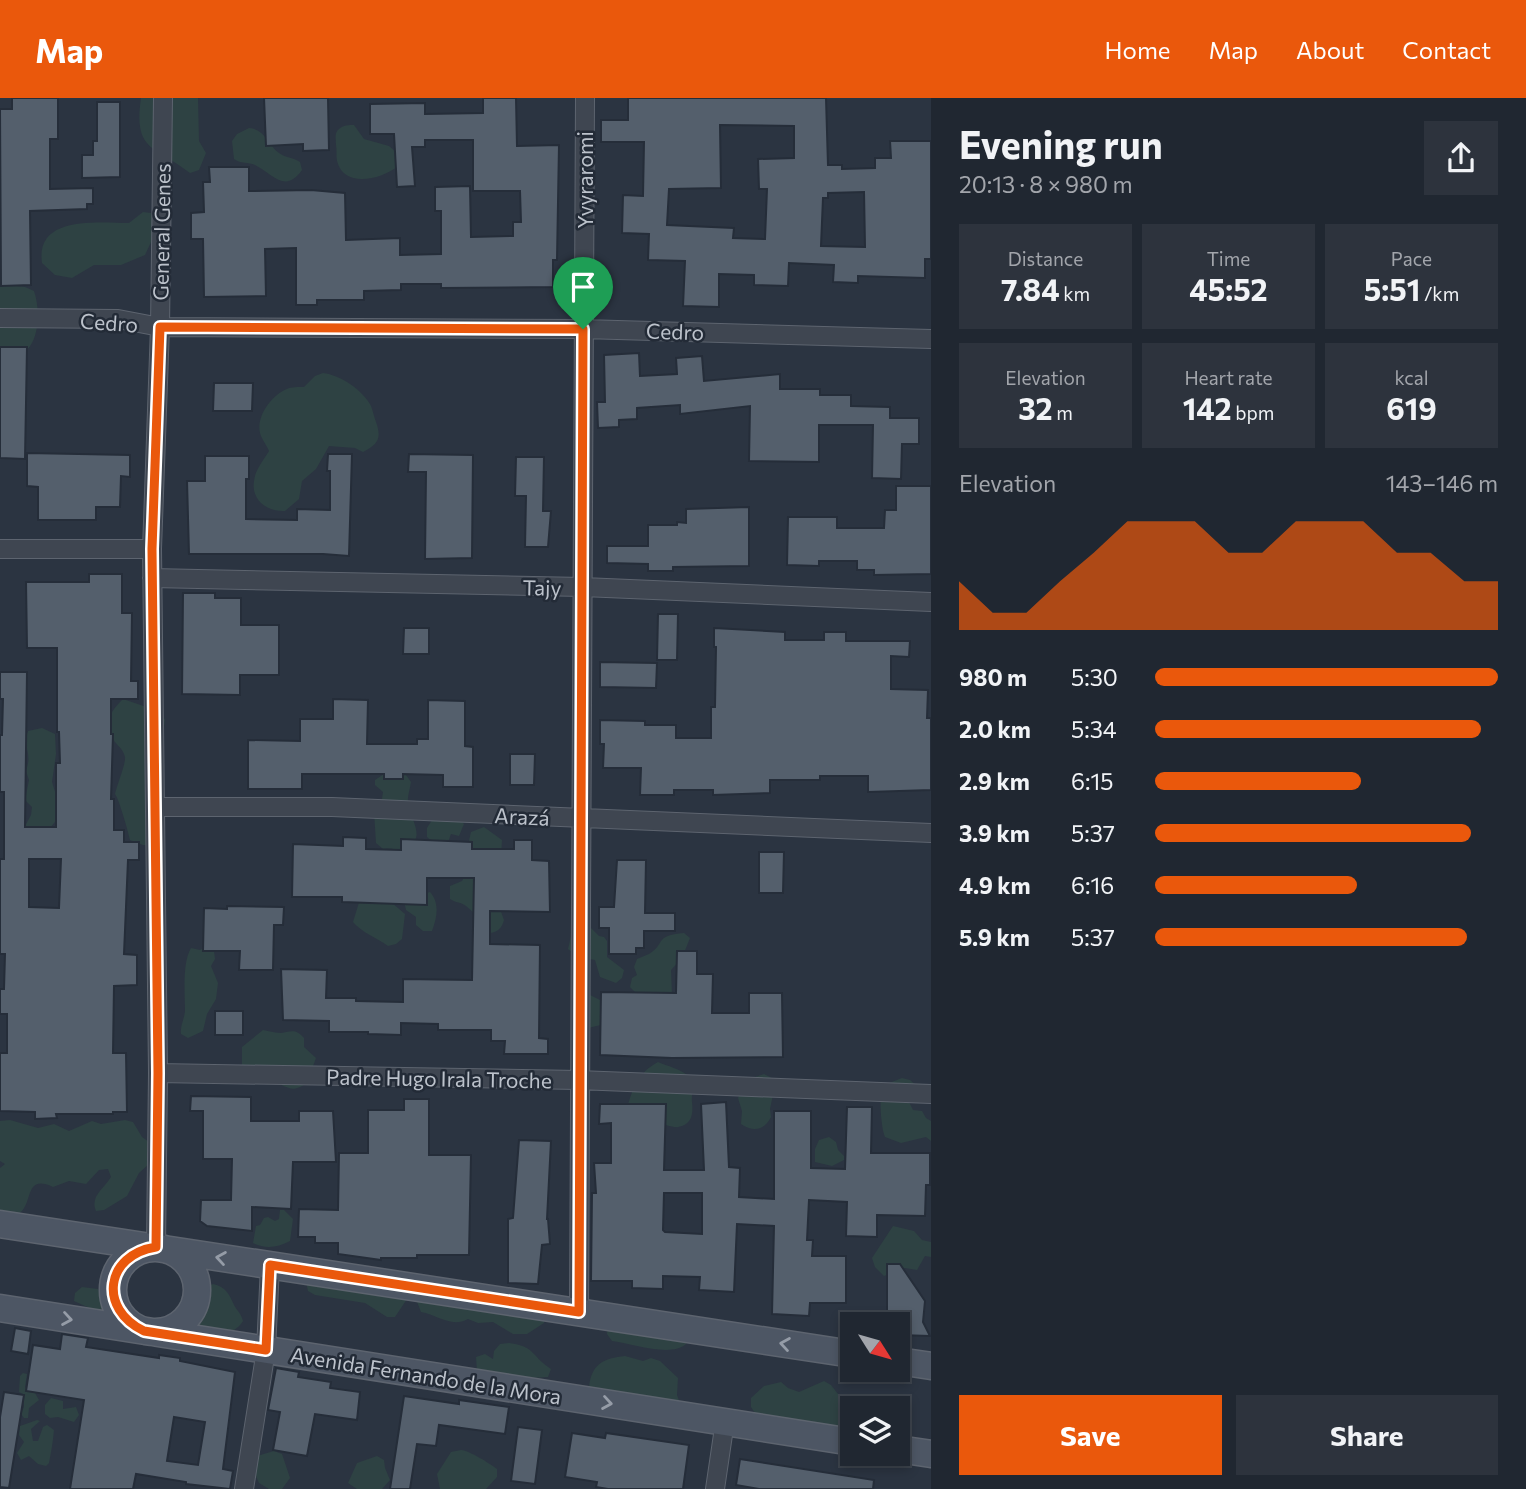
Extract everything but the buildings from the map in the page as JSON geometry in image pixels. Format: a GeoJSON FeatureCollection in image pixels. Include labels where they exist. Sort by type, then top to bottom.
{"type":"FeatureCollection","features":[{"type":"Feature","properties":{"kind":"main road"},"geometry":{"type":"LineString","coordinates":[[0,1224],[840,1352]]}},
{"type":"Feature","properties":{"kind":"main road"},"geometry":{"type":"LineString","coordinates":[[156,1247],[170,1250],[182,1257],[192,1268],[197,1281],[197,1295],[188,1315],[172,1328],[158,1332],[144,1331],[122,1316],[115,1304],[115,1277],[130,1255],[142,1249],[156,1247]]}},
{"type":"Feature","properties":{"kind":"main road","name":"Avenida Fernando de la Mora"},"geometry":{"type":"LineString","coordinates":[[0,1308],[840,1440]]}},
{"type":"Feature","properties":{"kind":"main road"},"geometry":{"type":"LineString","coordinates":[[910,1363],[931,1366]]}},
{"type":"Feature","properties":{"kind":"main road"},"geometry":{"type":"LineString","coordinates":[[910,1451],[931,1454]]}},
{"type":"Feature","properties":{"kind":"street","name":"General Genes"},"geometry":{"type":"LineString","coordinates":[[156,1247],[158,1073],[152,549],[160,327],[163,98]]}},
{"type":"Feature","properties":{"kind":"street","name":"Yvyraromi"},"geometry":{"type":"LineString","coordinates":[[579,1312],[578,1080],[585,98]]}},
{"type":"Feature","properties":{"kind":"street","name":"Cedro"},"geometry":{"type":"LineString","coordinates":[[0,318],[118,319],[160,327],[583,329],[931,338]]}},
{"type":"Feature","properties":{"kind":"street"},"geometry":{"type":"LineString","coordinates":[[0,549],[152,549]]}},
{"type":"Feature","properties":{"kind":"street","name":"Tajy"},"geometry":{"type":"LineString","coordinates":[[152,578],[583,587],[931,602]]}},
{"type":"Feature","properties":{"kind":"street","name":"Arazá"},"geometry":{"type":"LineString","coordinates":[[156,807],[332,807],[931,833]]}},
{"type":"Feature","properties":{"kind":"street","name":"Padre Hugo Irala Troche"},"geometry":{"type":"LineString","coordinates":[[158,1073],[578,1080],[931,1094]]}},
{"type":"Feature","properties":{"kind":"street"},"geometry":{"type":"LineString","coordinates":[[244,1489],[266,1350],[270,1265]]}},
{"type":"Feature","properties":{"kind":"street"},"geometry":{"type":"LineString","coordinates":[[715,1489],[725,1422]]}},
{"type":"Feature","properties":{"kind":"green space"},"geometry":{"type":"Polygon","coordinates":[[[141,98],[198,98],[199,141],[206,153],[199,170],[190,173],[149,146],[140,129],[141,98]]]}},
{"type":"Feature","properties":{"kind":"green space"},"geometry":{"type":"Polygon","coordinates":[[[354,125],[364,139],[389,146],[396,152],[397,167],[382,175],[364,179],[347,175],[341,170],[337,159],[336,134],[342,127],[354,125]]]}},
{"type":"Feature","properties":{"kind":"green space"},"geometry":{"type":"Polygon","coordinates":[[[249,128],[263,134],[281,155],[300,162],[302,170],[296,177],[290,181],[279,180],[255,165],[234,159],[232,141],[237,134],[249,128]]]}},
{"type":"Feature","properties":{"kind":"green space"},"geometry":{"type":"Polygon","coordinates":[[[143,212],[151,213],[157,229],[145,255],[121,265],[94,265],[72,278],[55,275],[42,263],[42,248],[48,237],[58,229],[86,223],[129,223],[143,212]]]}},
{"type":"Feature","properties":{"kind":"green space"},"geometry":{"type":"Polygon","coordinates":[[[0,284],[25,287],[34,291],[38,314],[31,345],[21,355],[0,363],[0,284]]]}},
{"type":"Feature","properties":{"kind":"green space"},"geometry":{"type":"Polygon","coordinates":[[[323,373],[337,377],[363,394],[371,406],[378,428],[377,440],[363,452],[355,448],[329,446],[316,469],[302,481],[299,499],[285,511],[273,510],[258,500],[254,488],[256,473],[269,451],[259,429],[262,415],[275,396],[291,388],[304,387],[315,376],[323,373]]]}},
{"type":"Feature","properties":{"kind":"green space"},"geometry":{"type":"Polygon","coordinates":[[[122,700],[161,712],[165,720],[148,845],[130,840],[115,794],[125,757],[110,734],[108,723],[114,709],[122,700]]]}},
{"type":"Feature","properties":{"kind":"green space"},"geometry":{"type":"Polygon","coordinates":[[[42,728],[55,734],[56,754],[52,782],[58,818],[46,833],[24,828],[32,807],[25,800],[29,780],[26,771],[26,737],[28,731],[42,728]]]}},
{"type":"Feature","properties":{"kind":"green space"},"geometry":{"type":"Polygon","coordinates":[[[398,771],[406,775],[411,782],[408,804],[417,834],[412,844],[405,848],[383,849],[376,843],[374,812],[383,792],[375,785],[375,780],[387,772],[398,771]]]}},
{"type":"Feature","properties":{"kind":"green space"},"geometry":{"type":"Polygon","coordinates":[[[432,820],[461,821],[464,824],[459,836],[451,834],[447,845],[433,842],[427,837],[427,828],[432,820]]]}},
{"type":"Feature","properties":{"kind":"green space"},"geometry":{"type":"Polygon","coordinates":[[[484,827],[502,840],[501,856],[483,862],[468,845],[471,832],[484,827]]]}},
{"type":"Feature","properties":{"kind":"green space"},"geometry":{"type":"Polygon","coordinates":[[[468,870],[500,909],[504,920],[494,932],[489,933],[469,909],[450,899],[450,886],[462,881],[468,870]]]}},
{"type":"Feature","properties":{"kind":"green space"},"geometry":{"type":"Polygon","coordinates":[[[430,892],[435,901],[436,916],[432,931],[423,931],[416,925],[416,917],[406,910],[404,901],[430,892]]]}},
{"type":"Feature","properties":{"kind":"green space"},"geometry":{"type":"Polygon","coordinates":[[[361,896],[392,903],[405,914],[402,939],[388,946],[356,926],[353,922],[361,896]]]}},
{"type":"Feature","properties":{"kind":"green space"},"geometry":{"type":"Polygon","coordinates":[[[587,924],[607,941],[607,957],[624,970],[622,978],[616,983],[600,977],[595,960],[578,957],[568,949],[572,932],[587,924]]]}},
{"type":"Feature","properties":{"kind":"green space"},"geometry":{"type":"Polygon","coordinates":[[[684,933],[690,938],[682,958],[671,970],[672,996],[639,996],[630,987],[632,978],[637,975],[634,967],[637,959],[649,954],[664,938],[684,933]]]}},
{"type":"Feature","properties":{"kind":"green space"},"geometry":{"type":"Polygon","coordinates":[[[208,946],[214,951],[215,959],[211,966],[218,983],[216,999],[207,1014],[203,1031],[188,1038],[181,1034],[185,1011],[186,962],[191,948],[200,950],[208,946]]]}},
{"type":"Feature","properties":{"kind":"green space"},"geometry":{"type":"Polygon","coordinates":[[[584,992],[605,1000],[605,1024],[588,1028],[584,992]]]}},
{"type":"Feature","properties":{"kind":"green space"},"geometry":{"type":"Polygon","coordinates":[[[263,1030],[280,1033],[294,1031],[304,1038],[304,1047],[316,1058],[307,1083],[293,1089],[274,1083],[244,1082],[239,1068],[242,1064],[242,1047],[263,1030]]]}},
{"type":"Feature","properties":{"kind":"green space"},"geometry":{"type":"Polygon","coordinates":[[[658,1062],[682,1071],[691,1082],[692,1114],[683,1126],[669,1126],[626,1111],[640,1077],[658,1062]]]}},
{"type":"Feature","properties":{"kind":"green space"},"geometry":{"type":"Polygon","coordinates":[[[764,1074],[776,1080],[771,1117],[762,1127],[750,1128],[741,1124],[742,1111],[738,1098],[746,1080],[764,1074]]]}},
{"type":"Feature","properties":{"kind":"green space"},"geometry":{"type":"Polygon","coordinates":[[[902,1078],[917,1086],[909,1102],[913,1110],[922,1111],[931,1121],[931,1141],[926,1137],[901,1143],[885,1137],[881,1113],[882,1090],[902,1078]]]}},
{"type":"Feature","properties":{"kind":"green space"},"geometry":{"type":"Polygon","coordinates":[[[10,1120],[38,1128],[54,1124],[69,1131],[92,1121],[101,1124],[125,1120],[133,1122],[142,1137],[156,1147],[159,1155],[139,1173],[127,1196],[104,1210],[96,1211],[95,1201],[111,1177],[108,1169],[99,1170],[86,1184],[69,1181],[53,1187],[37,1184],[30,1192],[23,1210],[16,1215],[0,1217],[0,1168],[5,1164],[0,1161],[0,1121],[10,1120]]]}},
{"type":"Feature","properties":{"kind":"green space"},"geometry":{"type":"Polygon","coordinates":[[[829,1137],[836,1142],[838,1150],[844,1156],[844,1160],[832,1166],[815,1162],[815,1149],[819,1140],[829,1137]]]}},
{"type":"Feature","properties":{"kind":"green space"},"geometry":{"type":"Polygon","coordinates":[[[280,1210],[284,1210],[293,1219],[290,1241],[271,1247],[253,1243],[256,1226],[260,1225],[264,1218],[275,1221],[279,1219],[280,1210]]]}},
{"type":"Feature","properties":{"kind":"green space"},"geometry":{"type":"Polygon","coordinates":[[[893,1226],[914,1231],[922,1240],[931,1242],[931,1257],[925,1256],[917,1270],[905,1268],[884,1276],[875,1267],[872,1258],[893,1226]]]}},
{"type":"Feature","properties":{"kind":"green space"},"geometry":{"type":"Polygon","coordinates":[[[306,1282],[409,1296],[395,1317],[387,1317],[365,1303],[315,1295],[308,1291],[306,1282]]]}},
{"type":"Feature","properties":{"kind":"green space"},"geometry":{"type":"Polygon","coordinates":[[[213,1284],[227,1291],[243,1321],[229,1332],[218,1333],[200,1329],[197,1320],[208,1298],[205,1288],[213,1284]]]}},
{"type":"Feature","properties":{"kind":"green space"},"geometry":{"type":"Polygon","coordinates":[[[82,1287],[98,1289],[102,1309],[94,1310],[74,1301],[75,1293],[82,1287]]]}},
{"type":"Feature","properties":{"kind":"green space"},"geometry":{"type":"Polygon","coordinates":[[[416,1299],[544,1312],[544,1323],[527,1334],[513,1334],[493,1322],[478,1323],[468,1319],[450,1322],[421,1312],[416,1299]]]}},
{"type":"Feature","properties":{"kind":"green space"},"geometry":{"type":"Polygon","coordinates":[[[608,1325],[686,1335],[686,1344],[671,1350],[661,1350],[612,1341],[607,1334],[608,1325]]]}},
{"type":"Feature","properties":{"kind":"green space"},"geometry":{"type":"Polygon","coordinates":[[[500,1344],[524,1346],[532,1352],[551,1369],[548,1377],[531,1378],[526,1382],[477,1371],[476,1357],[485,1354],[493,1359],[494,1351],[500,1344]]]}},
{"type":"Feature","properties":{"kind":"green space"},"geometry":{"type":"Polygon","coordinates":[[[625,1356],[643,1361],[651,1358],[660,1361],[678,1378],[677,1395],[680,1403],[589,1388],[593,1373],[600,1364],[611,1358],[625,1356]]]}},
{"type":"Feature","properties":{"kind":"green space"},"geometry":{"type":"Polygon","coordinates":[[[27,1374],[25,1387],[35,1393],[39,1400],[29,1408],[28,1418],[21,1414],[24,1407],[23,1394],[19,1392],[20,1376],[27,1374]]]}},
{"type":"Feature","properties":{"kind":"green space"},"geometry":{"type":"Polygon","coordinates":[[[824,1381],[840,1396],[840,1437],[823,1452],[808,1442],[761,1422],[751,1407],[751,1398],[764,1386],[781,1382],[799,1392],[824,1381]]]}},
{"type":"Feature","properties":{"kind":"green space"},"geometry":{"type":"Polygon","coordinates":[[[51,1398],[63,1401],[63,1409],[76,1407],[79,1415],[74,1422],[58,1417],[50,1418],[45,1414],[45,1405],[51,1398]]]}},
{"type":"Feature","properties":{"kind":"green space"},"geometry":{"type":"Polygon","coordinates":[[[40,1421],[31,1429],[33,1441],[38,1441],[43,1427],[47,1425],[54,1430],[49,1463],[46,1466],[38,1464],[29,1456],[21,1460],[17,1453],[24,1442],[19,1435],[20,1426],[40,1421]]]}},
{"type":"Feature","properties":{"kind":"green space"},"geometry":{"type":"Polygon","coordinates":[[[461,1450],[497,1469],[497,1477],[486,1489],[440,1489],[437,1474],[451,1452],[461,1450]]]}},
{"type":"Feature","properties":{"kind":"green space"},"geometry":{"type":"Polygon","coordinates":[[[274,1451],[282,1454],[290,1478],[282,1489],[269,1489],[259,1483],[255,1474],[257,1456],[274,1451]]]}},
{"type":"Feature","properties":{"kind":"green space"},"geometry":{"type":"Polygon","coordinates":[[[377,1456],[384,1460],[390,1480],[382,1489],[357,1489],[348,1483],[357,1463],[377,1456]]]}},
{"type":"Feature","properties":{"kind":"route"},"geometry":{"type":"LineString","coordinates":[[160,327],[583,329],[579,1312],[270,1265],[266,1350],[144,1331],[122,1316],[115,1304],[113,1291],[115,1277],[130,1255],[142,1249],[156,1247],[158,1073],[152,549],[160,327]]}}]}
